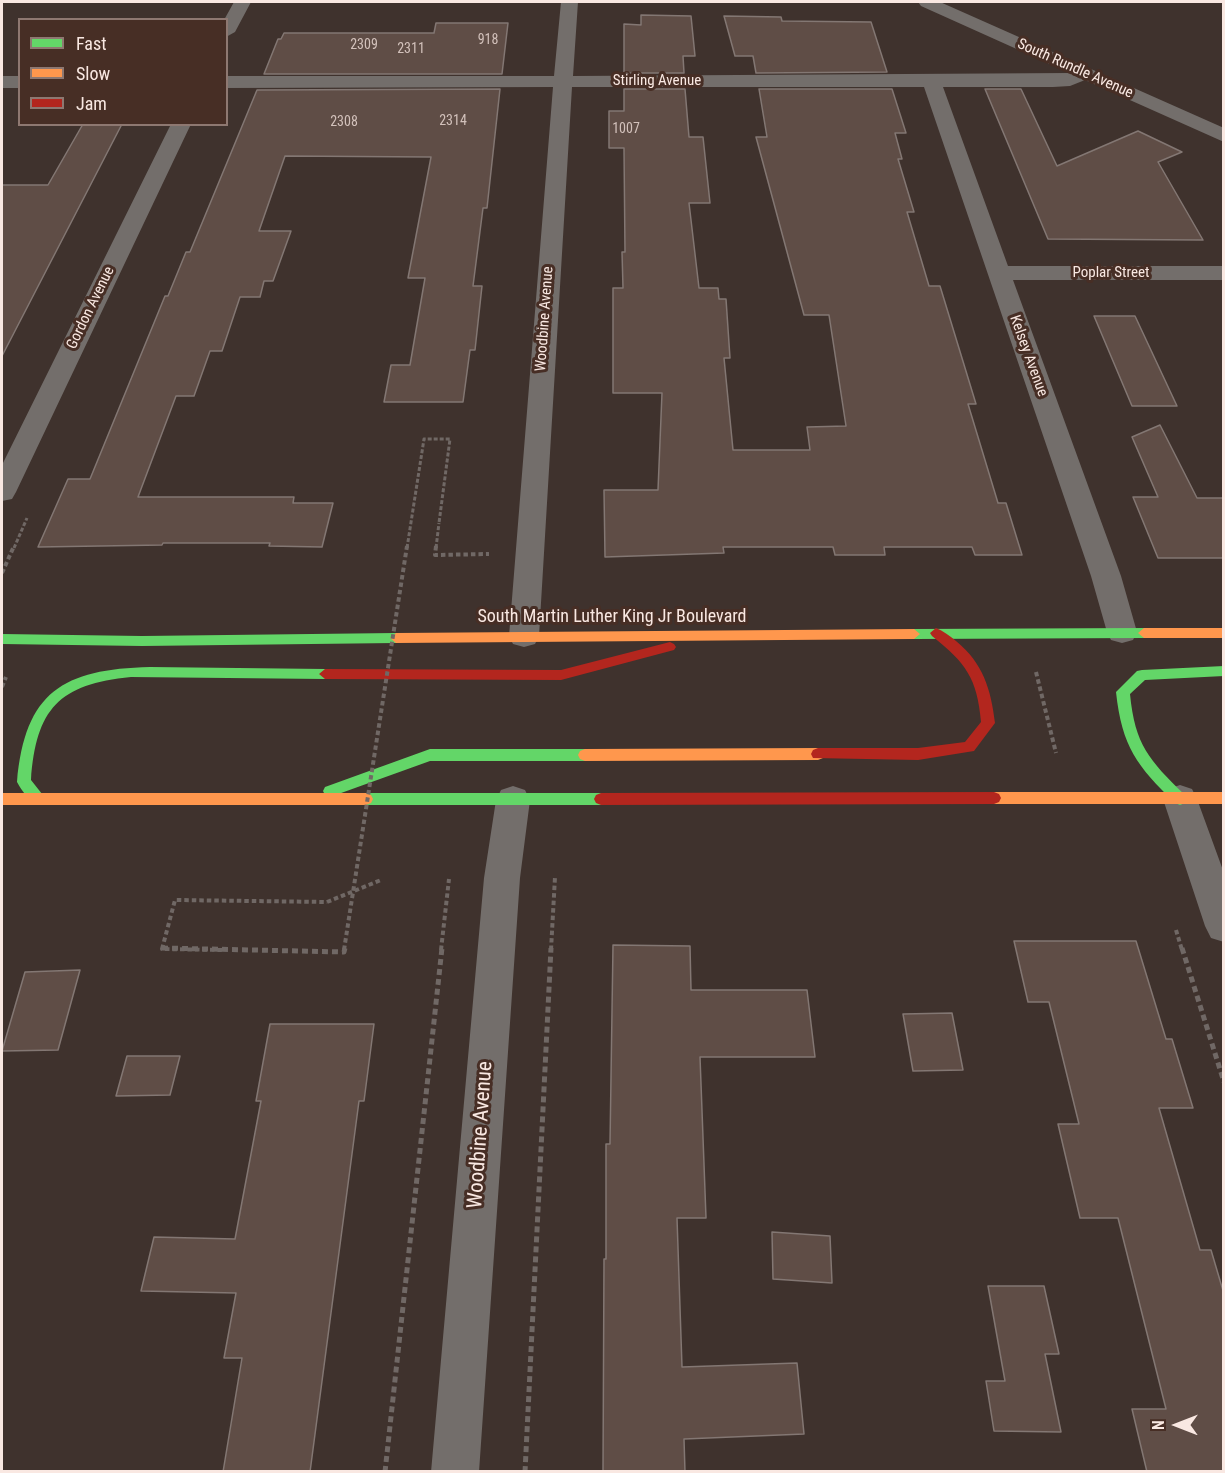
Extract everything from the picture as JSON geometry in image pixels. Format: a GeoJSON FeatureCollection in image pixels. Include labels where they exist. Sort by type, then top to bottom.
{"type":"FeatureCollection","features":[{"type":"Feature","properties":{"kind":"main road"},"geometry":{"type":"LineString","coordinates":[[309,799],[430,755],[918,754],[969,747],[988,723],[986,687],[969,657],[936,633]]}},
{"type":"Feature","properties":{"kind":"main road","name":"South Martin Luther King Jr Boulevard"},"geometry":{"type":"LineString","coordinates":[[2,639],[142,641],[721,634],[1224,633]]}},
{"type":"Feature","properties":{"kind":"main road"},"geometry":{"type":"LineString","coordinates":[[39,799],[24,782],[25,753],[35,723],[48,704],[72,685],[119,673],[561,675],[721,634]]}},
{"type":"Feature","properties":{"kind":"main road"},"geometry":{"type":"LineString","coordinates":[[1180,799],[1137,757],[1125,725],[1123,692],[1142,675],[1224,671]]}},
{"type":"Feature","properties":{"kind":"main road"},"geometry":{"type":"LineString","coordinates":[[2,800],[1224,798]]}},
{"type":"Feature","properties":{"kind":"street"},"geometry":{"type":"LineString","coordinates":[[228,28],[242,2]]}},
{"type":"Feature","properties":{"kind":"street","name":"Woodbine Avenue"},"geometry":{"type":"LineString","coordinates":[[524,636],[568,2]]}},
{"type":"Feature","properties":{"kind":"street","name":"South Rundle Avenue"},"geometry":{"type":"LineString","coordinates":[[927,2],[1224,136]]}},
{"type":"Feature","properties":{"kind":"street","name":"Stirling Avenue"},"geometry":{"type":"LineString","coordinates":[[228,82],[1053,81],[1070,80],[1086,74]]}},
{"type":"Feature","properties":{"kind":"street","name":"Kelsey Avenue"},"geometry":{"type":"LineString","coordinates":[[931,81],[1107,576],[1122,632]]}},
{"type":"Feature","properties":{"kind":"street"},"geometry":{"type":"LineString","coordinates":[[2,82],[18,82]]}},
{"type":"Feature","properties":{"kind":"street","name":"Gordon Avenue"},"geometry":{"type":"LineString","coordinates":[[2,492],[180,126]]}},
{"type":"Feature","properties":{"kind":"street","name":"Poplar Street"},"geometry":{"type":"LineString","coordinates":[[998,273],[1224,273]]}},
{"type":"Feature","properties":{"kind":"street"},"geometry":{"type":"LineString","coordinates":[[1180,799],[1224,926]]}},
{"type":"Feature","properties":{"kind":"street","name":"Woodbine Avenue"},"geometry":{"type":"LineString","coordinates":[[455,1472],[501,878],[513,800]]}},
{"type":"Feature","properties":{"kind":"path"},"geometry":{"type":"LineString","coordinates":[[381,880],[327,902],[175,900],[162,949],[344,952],[424,439],[450,439],[435,555],[492,554]]}},
{"type":"Feature","properties":{"kind":"path"},"geometry":{"type":"LineString","coordinates":[[1035,669],[1056,753]]}},
{"type":"Feature","properties":{"kind":"path"},"geometry":{"type":"LineString","coordinates":[[525,1472],[555,877]]}},
{"type":"Feature","properties":{"kind":"path"},"geometry":{"type":"LineString","coordinates":[[385,1472],[449,879]]}},
{"type":"Feature","properties":{"kind":"path"},"geometry":{"type":"LineString","coordinates":[[1174,925],[1224,1082]]}},
{"type":"Feature","properties":{"kind":"building"},"geometry":{"type":"Polygon","coordinates":[[[641,15],[691,16],[695,56],[683,56],[684,73],[624,73],[624,24],[641,25],[641,15]]]}},
{"type":"Feature","properties":{"kind":"building"},"geometry":{"type":"Polygon","coordinates":[[[724,16],[781,17],[782,21],[871,22],[887,72],[756,73],[753,56],[735,56],[724,16]]]}},
{"type":"Feature","properties":{"kind":"building"},"geometry":{"type":"Polygon","coordinates":[[[436,23],[508,23],[502,74],[264,74],[278,39],[281,39],[284,33],[434,33],[436,23]]]}},
{"type":"Feature","properties":{"kind":"building"},"geometry":{"type":"Polygon","coordinates":[[[500,89],[487,208],[483,208],[473,286],[482,286],[475,350],[470,350],[463,402],[384,402],[391,365],[410,365],[425,278],[408,278],[431,157],[285,156],[259,231],[291,231],[273,281],[264,281],[260,297],[240,297],[222,351],[210,351],[194,396],[176,396],[138,497],[294,497],[293,503],[333,503],[322,547],[269,546],[270,543],[163,543],[162,545],[38,547],[68,479],[90,479],[165,296],[168,296],[186,252],[190,252],[257,90],[500,89]]]}},
{"type":"Feature","properties":{"kind":"building"},"geometry":{"type":"Polygon","coordinates":[[[624,89],[685,89],[689,137],[703,137],[710,203],[689,203],[699,288],[718,288],[719,299],[726,299],[730,358],[724,358],[733,450],[810,450],[807,427],[846,426],[829,315],[804,315],[756,137],[767,137],[759,89],[892,89],[906,133],[895,133],[902,159],[898,159],[914,212],[907,212],[929,286],[940,286],[976,404],[968,404],[998,503],[1006,503],[1022,555],[975,555],[972,547],[884,547],[885,555],[835,555],[833,547],[723,547],[724,553],[605,557],[604,490],[658,490],[662,393],[613,393],[613,288],[623,288],[622,252],[625,252],[624,148],[609,148],[609,111],[624,111],[624,89]]]}},
{"type":"Feature","properties":{"kind":"building"},"geometry":{"type":"Polygon","coordinates":[[[985,89],[1021,89],[1057,166],[1138,131],[1182,152],[1158,162],[1203,240],[1048,239],[985,89]]]}},
{"type":"Feature","properties":{"kind":"building"},"geometry":{"type":"Polygon","coordinates":[[[82,126],[121,126],[2,356],[2,185],[48,185],[82,126]]]}},
{"type":"Feature","properties":{"kind":"building"},"geometry":{"type":"Polygon","coordinates":[[[1094,316],[1135,316],[1177,406],[1132,406],[1094,316]]]}},
{"type":"Feature","properties":{"kind":"building"},"geometry":{"type":"Polygon","coordinates":[[[1160,425],[1197,498],[1224,498],[1224,558],[1158,558],[1133,497],[1158,497],[1132,437],[1160,425]]]}},
{"type":"Feature","properties":{"kind":"building"},"geometry":{"type":"Polygon","coordinates":[[[1014,941],[1136,941],[1166,1039],[1172,1039],[1193,1108],[1159,1108],[1200,1250],[1211,1250],[1224,1294],[1224,1472],[1147,1472],[1132,1409],[1166,1409],[1118,1218],[1080,1218],[1058,1124],[1079,1124],[1049,1002],[1028,1002],[1014,941]]]}},
{"type":"Feature","properties":{"kind":"building"},"geometry":{"type":"Polygon","coordinates":[[[613,945],[690,946],[691,990],[807,990],[815,1057],[700,1057],[706,1218],[677,1218],[682,1367],[797,1363],[804,1434],[684,1439],[685,1472],[603,1472],[606,1144],[610,1144],[613,945]]]}},
{"type":"Feature","properties":{"kind":"building"},"geometry":{"type":"Polygon","coordinates":[[[80,970],[58,1050],[2,1051],[25,972],[80,970]]]}},
{"type":"Feature","properties":{"kind":"building"},"geometry":{"type":"Polygon","coordinates":[[[952,1013],[963,1070],[913,1071],[903,1014],[952,1013]]]}},
{"type":"Feature","properties":{"kind":"building"},"geometry":{"type":"Polygon","coordinates":[[[270,1024],[374,1024],[364,1101],[359,1101],[310,1472],[223,1472],[242,1358],[224,1358],[236,1293],[141,1291],[154,1237],[235,1239],[261,1101],[256,1101],[270,1024]]]}},
{"type":"Feature","properties":{"kind":"building"},"geometry":{"type":"Polygon","coordinates":[[[127,1056],[180,1056],[170,1095],[116,1096],[127,1056]]]}},
{"type":"Feature","properties":{"kind":"building"},"geometry":{"type":"Polygon","coordinates":[[[772,1232],[830,1236],[832,1283],[773,1279],[772,1232]]]}},
{"type":"Feature","properties":{"kind":"building"},"geometry":{"type":"Polygon","coordinates":[[[988,1286],[1044,1286],[1059,1354],[1045,1354],[1061,1432],[994,1431],[986,1381],[1005,1381],[988,1286]]]}},
{"type":"Feature","properties":{"kind":"traffic: fast"},"geometry":{"type":"LineString","coordinates":[[914,634],[1144,633]]}},
{"type":"Feature","properties":{"kind":"traffic: fast"},"geometry":{"type":"LineString","coordinates":[[2,639],[142,641],[396,638]]}},
{"type":"Feature","properties":{"kind":"traffic: fast"},"geometry":{"type":"LineString","coordinates":[[1180,799],[1155,774],[1138,752],[1128,727],[1123,692],[1142,675],[1224,671]]}},
{"type":"Feature","properties":{"kind":"traffic: fast"},"geometry":{"type":"LineString","coordinates":[[39,799],[24,782],[32,732],[37,720],[51,700],[77,683],[112,674],[131,672],[325,674]]}},
{"type":"Feature","properties":{"kind":"traffic: fast"},"geometry":{"type":"LineString","coordinates":[[330,791],[430,755],[585,755]]}},
{"type":"Feature","properties":{"kind":"traffic: fast"},"geometry":{"type":"LineString","coordinates":[[366,799],[601,799]]}},
{"type":"Feature","properties":{"kind":"traffic: slow"},"geometry":{"type":"LineString","coordinates":[[1144,633],[1224,633]]}},
{"type":"Feature","properties":{"kind":"traffic: slow"},"geometry":{"type":"LineString","coordinates":[[396,638],[914,634]]}},
{"type":"Feature","properties":{"kind":"traffic: slow"},"geometry":{"type":"LineString","coordinates":[[585,755],[818,754]]}},
{"type":"Feature","properties":{"kind":"traffic: slow"},"geometry":{"type":"LineString","coordinates":[[994,798],[1224,798]]}},
{"type":"Feature","properties":{"kind":"traffic: slow"},"geometry":{"type":"LineString","coordinates":[[2,799],[366,799]]}},
{"type":"Feature","properties":{"kind":"traffic: jam"},"geometry":{"type":"LineString","coordinates":[[818,754],[918,754],[969,747],[988,723],[984,693],[969,661],[936,633]]}},
{"type":"Feature","properties":{"kind":"traffic: jam"},"geometry":{"type":"LineString","coordinates":[[325,674],[561,675],[670,647]]}},
{"type":"Feature","properties":{"kind":"traffic: jam"},"geometry":{"type":"LineString","coordinates":[[601,799],[994,798]]}}]}
